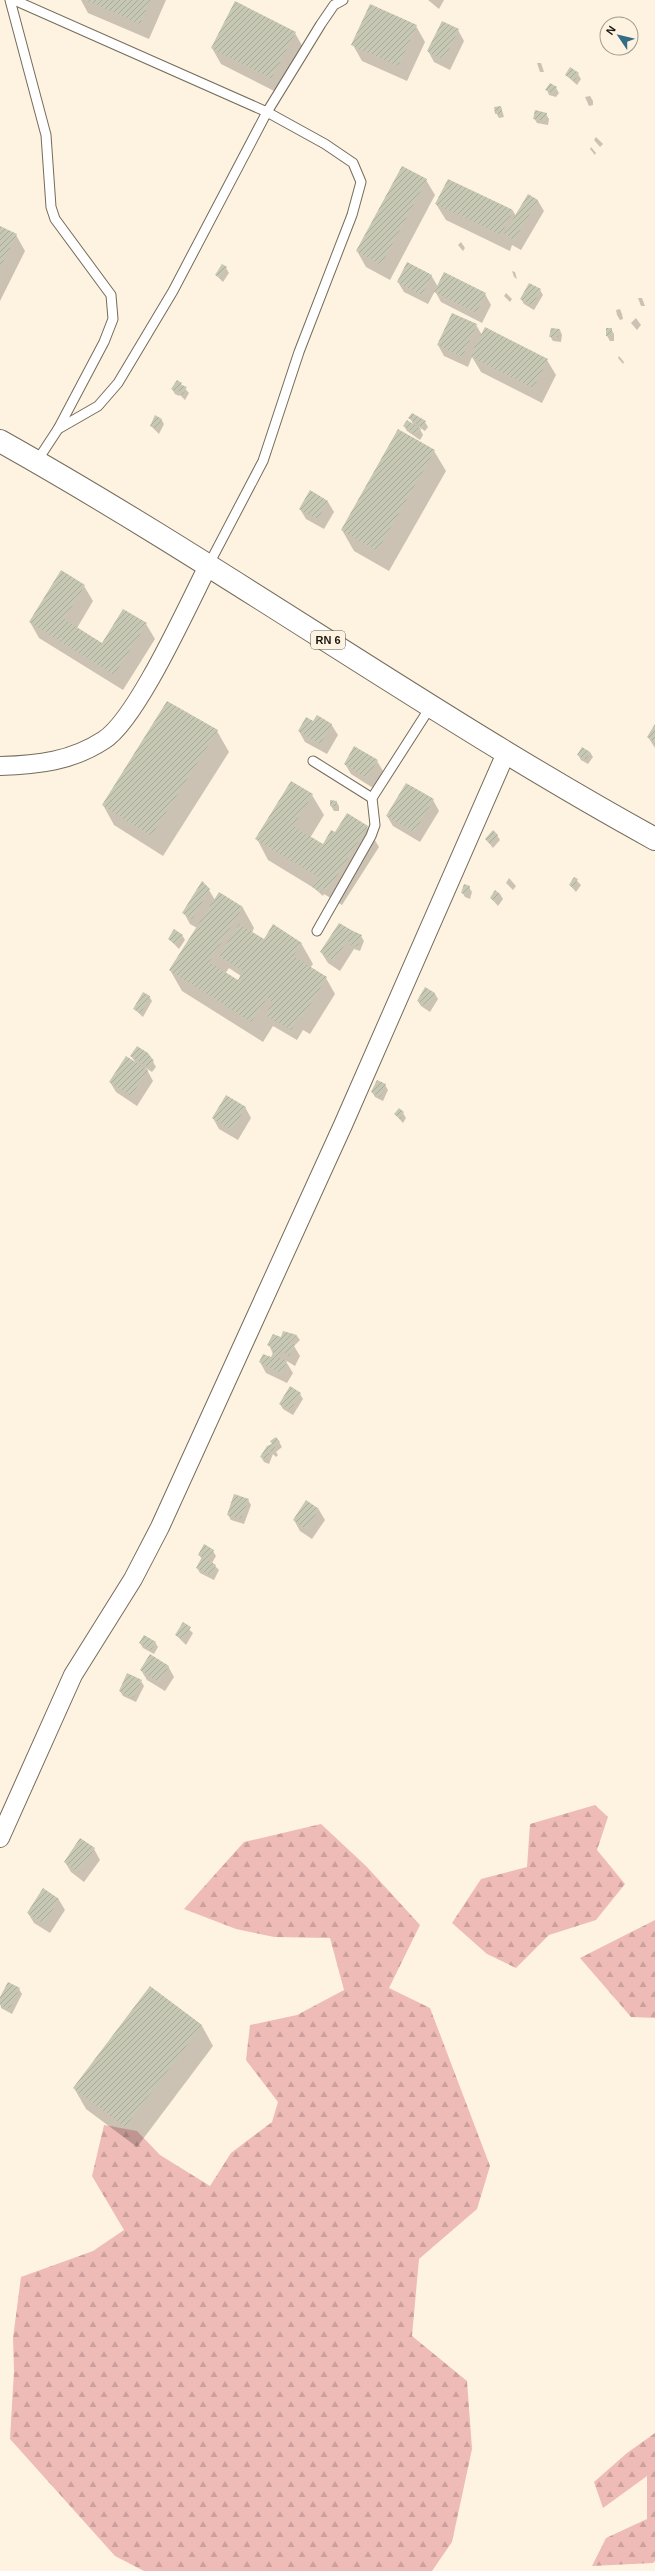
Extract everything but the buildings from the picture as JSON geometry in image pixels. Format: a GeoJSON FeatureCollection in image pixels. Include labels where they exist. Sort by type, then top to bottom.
{"type":"FeatureCollection","features":[{"type":"Feature","properties":{"kind":"main road","name":"RN 6"},"geometry":{"type":"LineString","coordinates":[[0,440],[432,704],[506,753],[655,839]]}},
{"type":"Feature","properties":{"kind":"street"},"geometry":{"type":"LineString","coordinates":[[0,766],[34,766],[73,756],[106,739],[132,710],[208,566]]}},
{"type":"Feature","properties":{"kind":"street"},"geometry":{"type":"LineString","coordinates":[[0,1838],[73,1674],[133,1579],[160,1527],[343,1125],[506,753]]}},
{"type":"Feature","properties":{"kind":"lane"},"geometry":{"type":"LineString","coordinates":[[10,0],[46,135],[51,207],[55,219],[111,295],[113,319],[104,342],[58,429],[37,462]]}},
{"type":"Feature","properties":{"kind":"lane"},"geometry":{"type":"LineString","coordinates":[[14,0],[267,112],[325,144],[353,163],[361,182],[352,215],[299,352],[263,461],[208,566]]}},
{"type":"Feature","properties":{"kind":"lane"},"geometry":{"type":"LineString","coordinates":[[58,429],[98,406],[118,383],[173,291],[267,112],[321,24],[334,5],[343,0]]}},
{"type":"Feature","properties":{"kind":"lane"},"geometry":{"type":"LineString","coordinates":[[317,931],[371,836],[375,825],[372,798],[432,704]]}},
{"type":"Feature","properties":{"kind":"lane"},"geometry":{"type":"LineString","coordinates":[[313,761],[372,798]]}},
{"type":"Feature","properties":{"kind":"green space"},"geometry":{"type":"Polygon","coordinates":[[[595,1805],[608,1817],[597,1850],[625,1884],[596,1920],[549,1935],[516,1968],[487,1954],[452,1923],[481,1879],[527,1867],[530,1824],[595,1805]]]}},
{"type":"Feature","properties":{"kind":"green space"},"geometry":{"type":"Polygon","coordinates":[[[321,1824],[366,1866],[420,1925],[389,1988],[430,2008],[490,2166],[477,2209],[419,2259],[412,2336],[467,2381],[472,2449],[452,2542],[432,2571],[144,2571],[115,2556],[10,2439],[14,2371],[13,2338],[21,2277],[93,2251],[124,2230],[92,2176],[104,2125],[137,2131],[160,2155],[210,2186],[231,2153],[272,2122],[278,2102],[246,2060],[250,2025],[297,2015],[344,1990],[330,1938],[274,1937],[236,1929],[184,1909],[244,1842],[321,1824]]]}},
{"type":"Feature","properties":{"kind":"green space"},"geometry":{"type":"Polygon","coordinates":[[[655,1920],[655,2018],[631,2017],[580,1958],[655,1920]]]}},
{"type":"Feature","properties":{"kind":"green space"},"geometry":{"type":"Polygon","coordinates":[[[655,2433],[655,2561],[653,2563],[592,2566],[606,2538],[647,2519],[647,2476],[603,2508],[594,2482],[627,2453],[655,2433]]]}}]}
